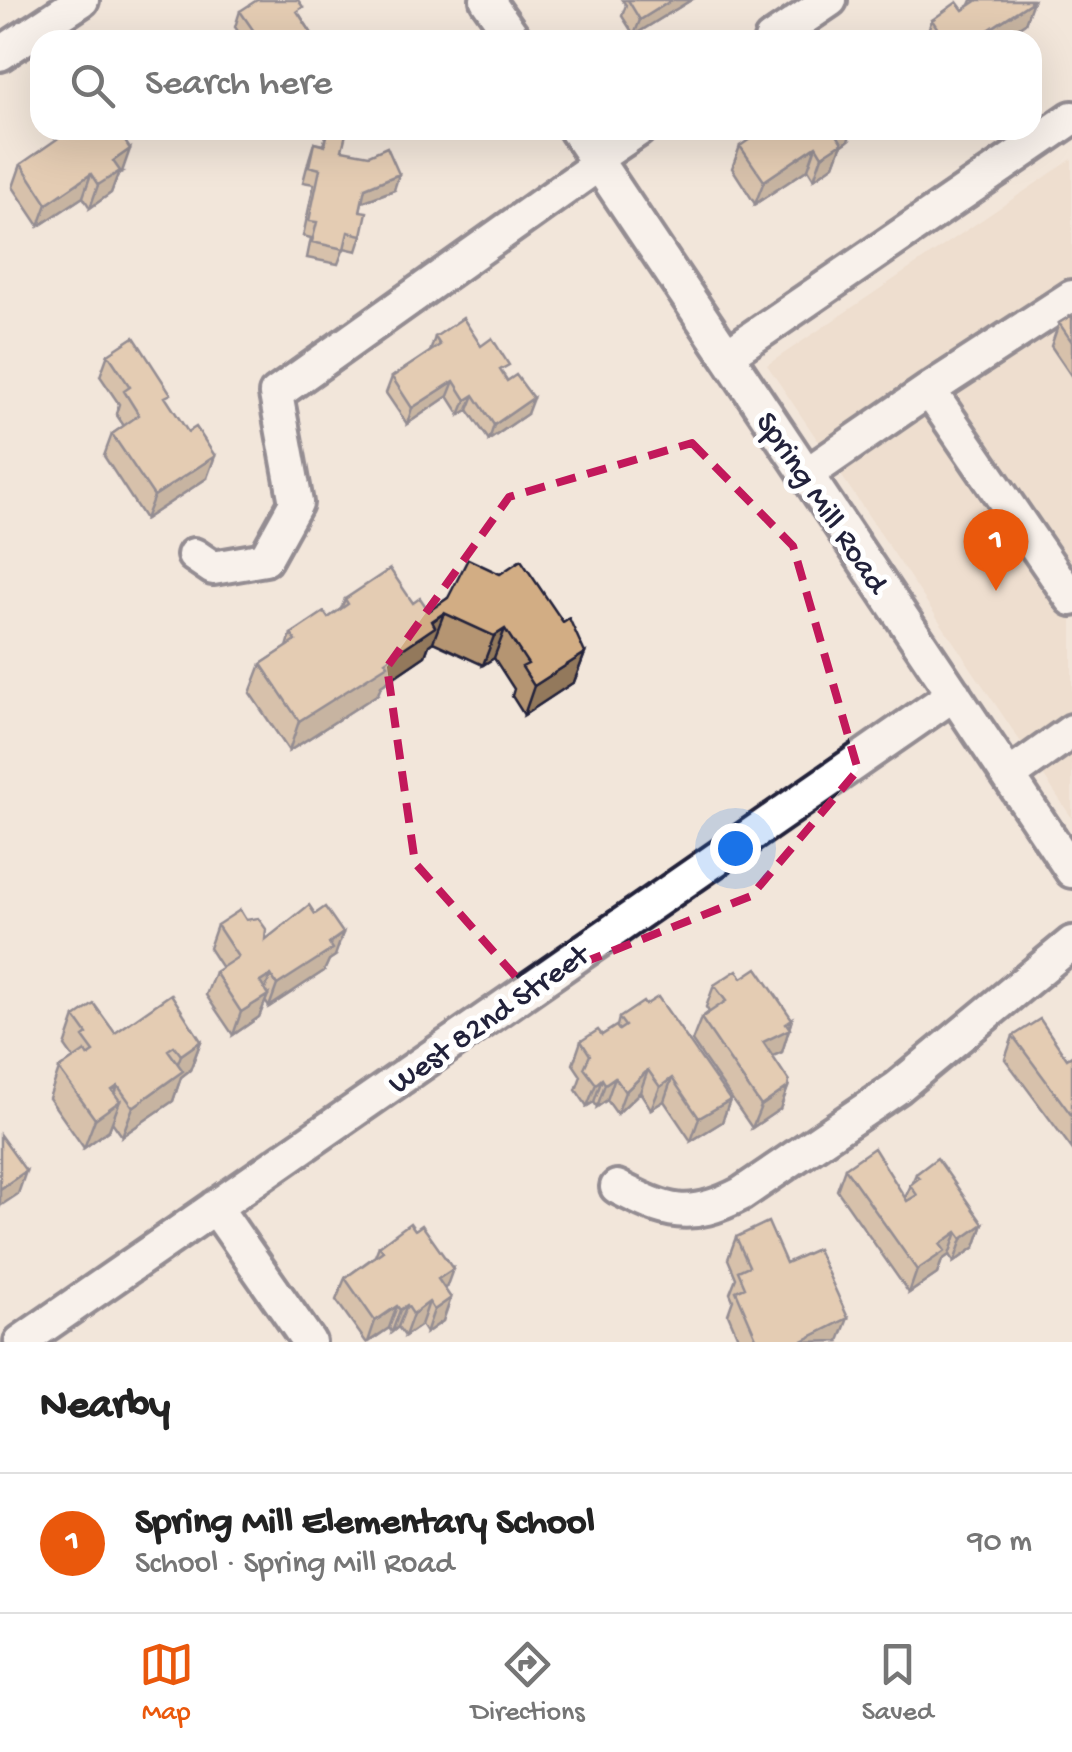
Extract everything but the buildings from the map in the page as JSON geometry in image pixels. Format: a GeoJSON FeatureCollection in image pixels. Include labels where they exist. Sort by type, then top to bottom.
{"type":"FeatureCollection","features":[{"type":"Feature","properties":{"kind":"street"},"geometry":{"type":"LineString","coordinates":[[36,30],[82,0]]}},
{"type":"Feature","properties":{"kind":"street"},"geometry":{"type":"LineString","coordinates":[[487,0],[507,30]]}},
{"type":"Feature","properties":{"kind":"street"},"geometry":{"type":"LineString","coordinates":[[786,30],[830,0]]}},
{"type":"Feature","properties":{"kind":"street"},"geometry":{"type":"LineString","coordinates":[[0,54],[30,34]]}},
{"type":"Feature","properties":{"kind":"street"},"geometry":{"type":"LineString","coordinates":[[1042,139],[1072,118]]}},
{"type":"Feature","properties":{"kind":"street","name":"Spring Mill Road"},"geometry":{"type":"LineString","coordinates":[[583,140],[1072,871]]}},
{"type":"Feature","properties":{"kind":"street"},"geometry":{"type":"LineString","coordinates":[[194,554],[213,568],[265,558],[296,503],[276,394],[625,140]]}},
{"type":"Feature","properties":{"kind":"street"},"geometry":{"type":"LineString","coordinates":[[727,355],[1040,140]]}},
{"type":"Feature","properties":{"kind":"street"},"geometry":{"type":"LineString","coordinates":[[806,475],[1072,297]]}},
{"type":"Feature","properties":{"kind":"street"},"geometry":{"type":"LineString","coordinates":[[929,390],[1072,601]]}},
{"type":"Feature","properties":{"kind":"street","name":"West 82nd Street"},"geometry":{"type":"LineString","coordinates":[[27,1340],[954,694]]}},
{"type":"Feature","properties":{"kind":"street"},"geometry":{"type":"LineString","coordinates":[[1009,776],[1072,731]]}},
{"type":"Feature","properties":{"kind":"street"},"geometry":{"type":"LineString","coordinates":[[617,1186],[674,1211],[714,1208],[741,1194],[897,1088],[1072,943]]}},
{"type":"Feature","properties":{"kind":"street"},"geometry":{"type":"LineString","coordinates":[[214,1207],[309,1342]]}},
{"type":"Feature","properties":{"kind":"highlighted area"},"geometry":{"type":"Polygon","coordinates":[[[692,443],[793,546],[858,770],[751,896],[524,986],[415,863],[387,667],[509,497],[692,443]]]}},
{"type":"Feature","properties":{"kind":"shaded area"},"geometry":{"type":"Polygon","coordinates":[[[1072,159],[1072,818],[767,365],[1072,159]]]}},
{"type":"Feature","properties":{"kind":"place","name":"Spring Mill Elementary School"},"geometry":{"type":"Point","coordinates":[996,591]}}]}
